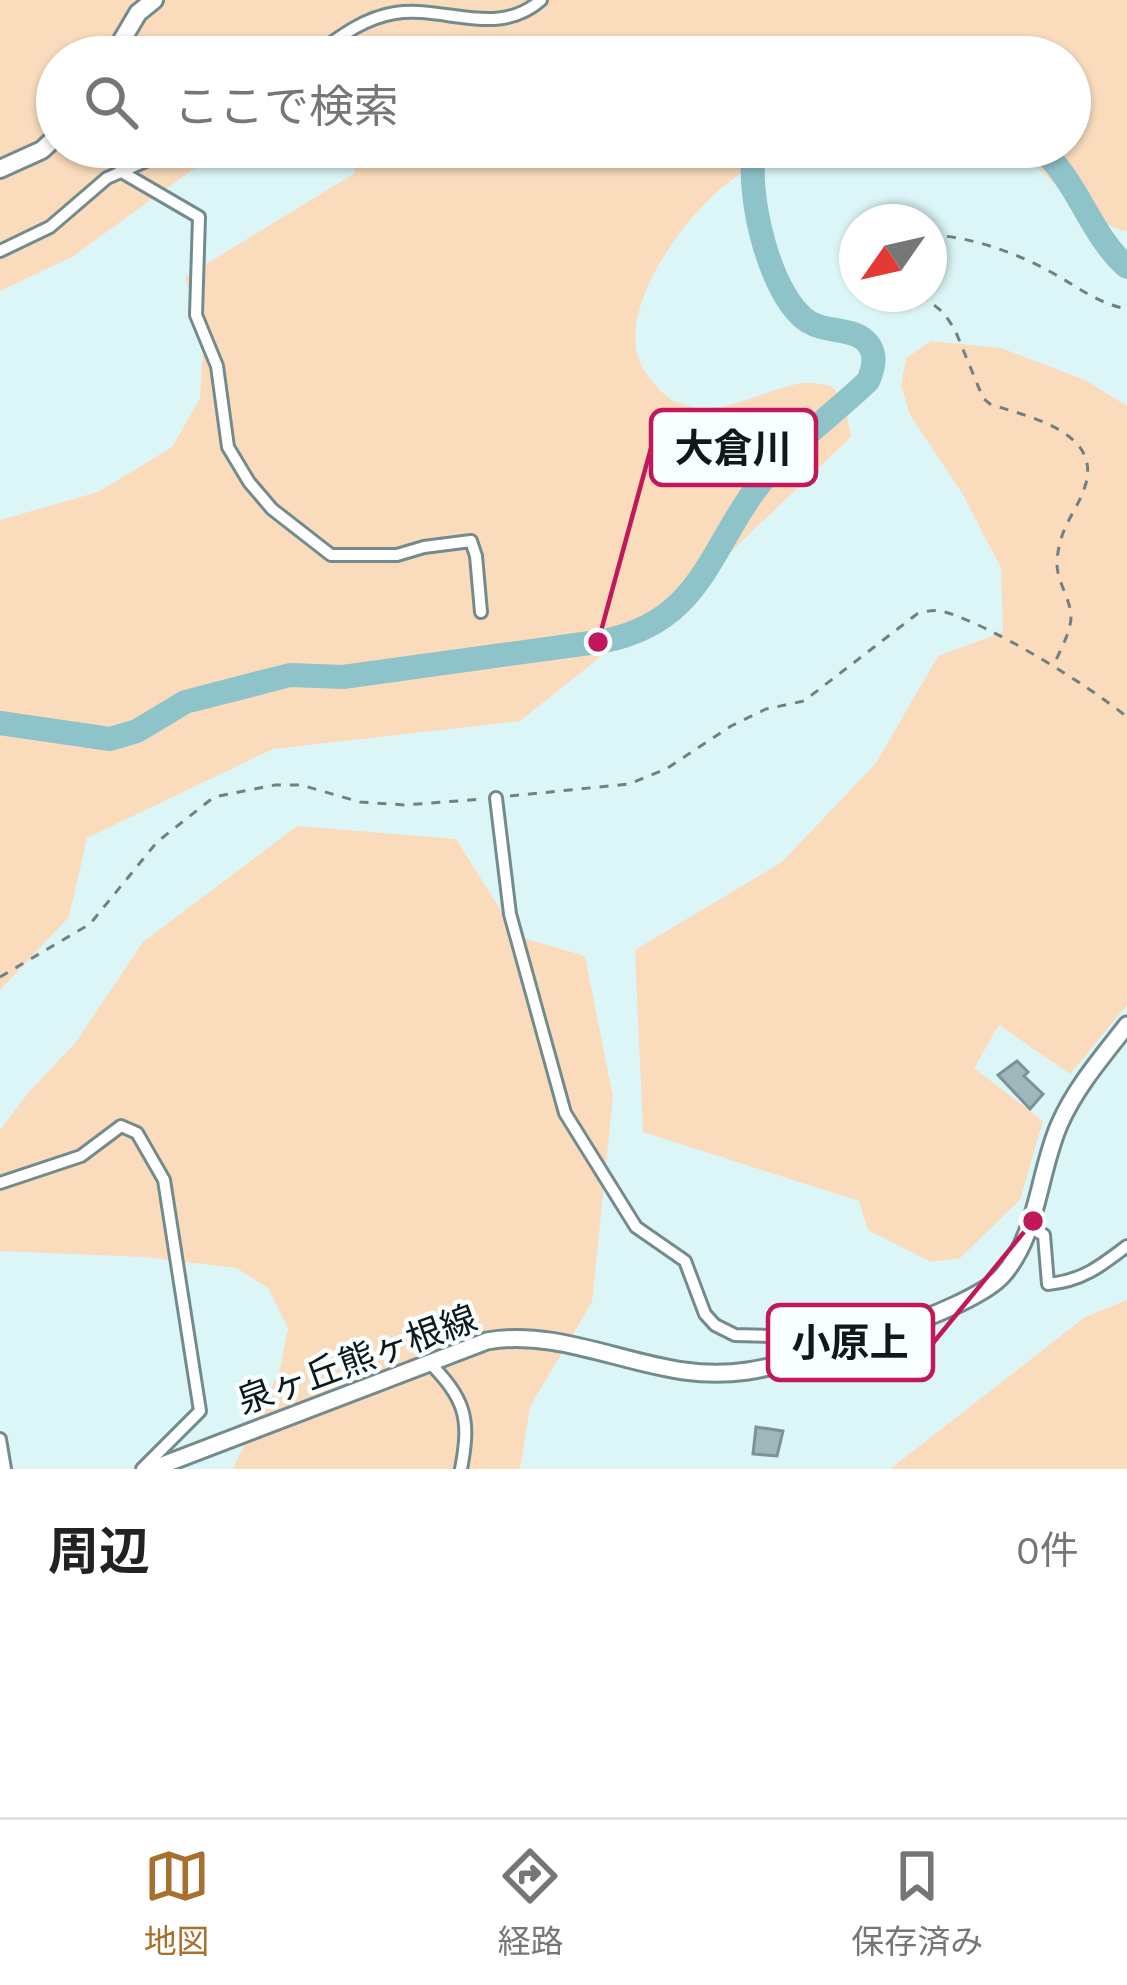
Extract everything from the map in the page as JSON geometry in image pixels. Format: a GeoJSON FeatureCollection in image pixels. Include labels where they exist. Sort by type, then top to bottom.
{"type":"FeatureCollection","features":[{"type":"Feature","properties":{"kind":"main road"},"geometry":{"type":"LineString","coordinates":[[124,36],[154,0]]}},
{"type":"Feature","properties":{"kind":"main road"},"geometry":{"type":"LineString","coordinates":[[0,169],[36,153]]}},
{"type":"Feature","properties":{"kind":"main road","name":"泉ヶ丘熊ヶ根線"},"geometry":{"type":"LineString","coordinates":[[152,1469],[487,1341],[518,1338],[559,1343],[681,1370],[734,1373],[846,1344],[974,1298],[1003,1275],[1029,1227],[1060,1122],[1127,1025]]}},
{"type":"Feature","properties":{"kind":"street"},"geometry":{"type":"LineString","coordinates":[[341,36],[388,14],[424,12],[485,20],[522,13],[541,0]]}},
{"type":"Feature","properties":{"kind":"street"},"geometry":{"type":"LineString","coordinates":[[0,251],[50,226],[93,188],[127,168]]}},
{"type":"Feature","properties":{"kind":"street"},"geometry":{"type":"LineString","coordinates":[[120,171],[199,217],[196,315],[217,366],[227,448],[249,482],[272,508],[332,555],[397,555],[470,541],[476,556],[481,612]]}},
{"type":"Feature","properties":{"kind":"street"},"geometry":{"type":"LineString","coordinates":[[496,798],[510,914],[565,1113],[636,1227],[685,1261],[705,1314],[715,1325],[735,1335],[838,1338],[846,1344]]}},
{"type":"Feature","properties":{"kind":"street"},"geometry":{"type":"LineString","coordinates":[[0,1183],[81,1156],[121,1126],[137,1133],[164,1180],[200,1411],[142,1469]]}},
{"type":"Feature","properties":{"kind":"street"},"geometry":{"type":"LineString","coordinates":[[1029,1227],[1043,1235],[1048,1284],[1070,1282],[1100,1268],[1127,1246]]}},
{"type":"Feature","properties":{"kind":"street"},"geometry":{"type":"LineString","coordinates":[[428,1361],[463,1406],[467,1420],[461,1469]]}},
{"type":"Feature","properties":{"kind":"street"},"geometry":{"type":"LineString","coordinates":[[0,1439],[5,1469]]}},
{"type":"Feature","properties":{"kind":"path"},"geometry":{"type":"LineString","coordinates":[[947,235],[1048,270],[1102,304],[1127,309]]}},
{"type":"Feature","properties":{"kind":"path"},"geometry":{"type":"LineString","coordinates":[[943,312],[983,398],[1056,426],[1076,442],[1087,468],[1086,485],[1064,525],[1058,554],[1056,568],[1071,614],[1052,668]]}},
{"type":"Feature","properties":{"kind":"path"},"geometry":{"type":"LineString","coordinates":[[0,977],[90,924],[157,842],[214,796],[301,785],[360,802],[405,805],[629,784],[666,769],[766,709],[804,701],[917,614],[929,610],[941,610],[987,630],[1102,697],[1127,717]]}},
{"type":"Feature","properties":{"kind":"shaded area"},"geometry":{"type":"Polygon","coordinates":[[[0,0],[1127,0],[1127,231],[1084,209],[1036,168],[1091,168],[1091,36],[36,36],[36,168],[195,168],[72,257],[0,291],[0,0]]]}},
{"type":"Feature","properties":{"kind":"shaded area"},"geometry":{"type":"Polygon","coordinates":[[[354,168],[749,168],[702,207],[668,250],[642,301],[637,351],[646,373],[661,391],[695,407],[727,405],[804,383],[831,386],[844,400],[851,437],[721,561],[520,721],[273,749],[87,838],[69,917],[0,990],[0,520],[98,492],[172,447],[200,398],[204,333],[185,277],[355,173],[354,168]]]}},
{"type":"Feature","properties":{"kind":"shaded area"},"geometry":{"type":"Polygon","coordinates":[[[931,341],[1001,348],[1085,380],[1127,406],[1127,1005],[1070,1074],[999,1025],[974,1068],[1043,1121],[1020,1200],[960,1258],[931,1262],[868,1230],[859,1201],[643,1132],[635,950],[782,862],[876,763],[938,656],[1003,632],[1001,568],[962,493],[910,415],[901,385],[906,358],[931,341]]]}},
{"type":"Feature","properties":{"kind":"shaded area"},"geometry":{"type":"Polygon","coordinates":[[[297,826],[456,839],[517,936],[585,956],[613,1097],[592,1302],[530,1407],[520,1469],[233,1469],[280,1369],[288,1328],[268,1288],[236,1268],[145,1257],[0,1251],[0,1130],[76,1042],[143,942],[297,826]]]}},
{"type":"Feature","properties":{"kind":"shaded area"},"geometry":{"type":"Polygon","coordinates":[[[1127,1300],[1127,1469],[890,1469],[1085,1317],[1127,1300]]]}},
{"type":"Feature","properties":{"kind":"building"},"geometry":{"type":"Polygon","coordinates":[[[1017,1061],[1028,1072],[1024,1076],[1043,1094],[1030,1109],[998,1075],[1017,1061]]]}},
{"type":"Feature","properties":{"kind":"building"},"geometry":{"type":"Polygon","coordinates":[[[756,1427],[783,1431],[777,1456],[753,1454],[756,1427]]]}},
{"type":"Feature","properties":{"kind":"waterway"},"geometry":{"type":"LineString","coordinates":[[0,723],[110,739],[137,731],[185,702],[290,675],[343,677],[604,641],[638,631],[664,616],[702,576],[766,476],[868,381],[873,368],[873,354],[864,339],[809,322],[782,290],[763,241],[753,168]]}},
{"type":"Feature","properties":{"kind":"waterway"},"geometry":{"type":"LineString","coordinates":[[1058,168],[1103,239],[1127,267]]}},
{"type":"Feature","properties":{"kind":"place","name":"大倉川"},"geometry":{"type":"Point","coordinates":[598,642]}},
{"type":"Feature","properties":{"kind":"place","name":"小原上"},"geometry":{"type":"Point","coordinates":[1033,1221]}}]}
